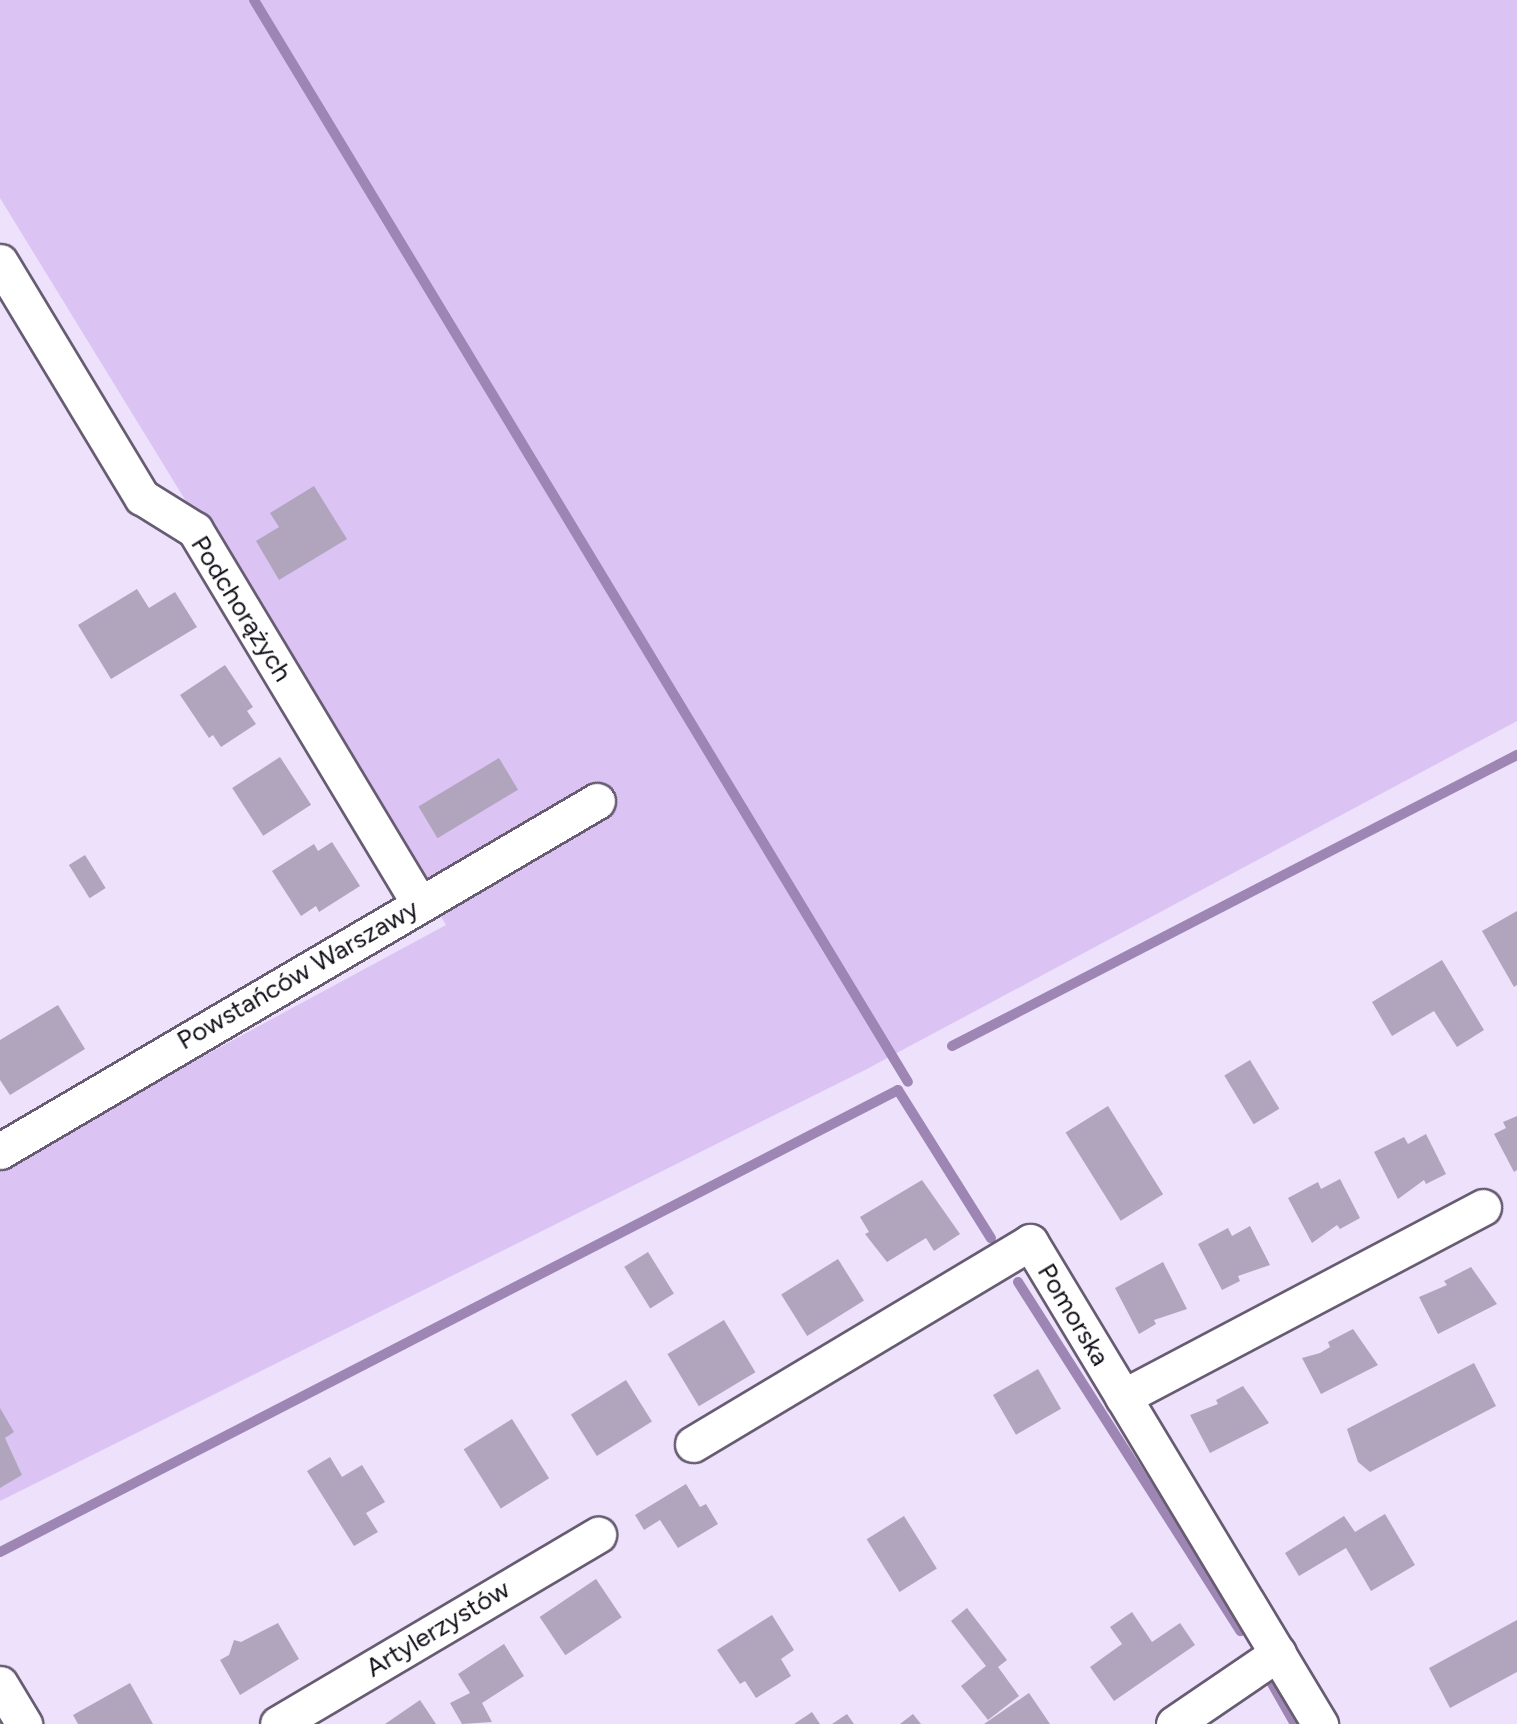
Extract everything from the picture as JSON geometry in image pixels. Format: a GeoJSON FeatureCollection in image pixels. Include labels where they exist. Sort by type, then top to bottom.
{"type":"FeatureCollection","features":[{"type":"Feature","properties":{"kind":"street","name":"Podchorążych"},"geometry":{"type":"LineString","coordinates":[[0,262],[142,497],[195,530],[420,904]]}},
{"type":"Feature","properties":{"kind":"street","name":"Powstańców Warszawy"},"geometry":{"type":"LineString","coordinates":[[0,1151],[597,801]]}},
{"type":"Feature","properties":{"kind":"street"},"geometry":{"type":"LineString","coordinates":[[1123,1397],[1483,1207]]}},
{"type":"Feature","properties":{"kind":"street","name":"Pomorska"},"geometry":{"type":"LineString","coordinates":[[693,1444],[1030,1242],[1320,1724]]}},
{"type":"Feature","properties":{"kind":"street","name":"Artylerzystów"},"geometry":{"type":"LineString","coordinates":[[278,1724],[598,1535]]}},
{"type":"Feature","properties":{"kind":"street"},"geometry":{"type":"LineString","coordinates":[[1174,1724],[1278,1653]]}},
{"type":"Feature","properties":{"kind":"street"},"geometry":{"type":"LineString","coordinates":[[0,1684],[24,1724]]}},
{"type":"Feature","properties":{"kind":"shaded area"},"geometry":{"type":"Polygon","coordinates":[[[0,0],[1517,0],[1517,721],[865,1070],[0,1501],[0,1166],[446,925],[0,198],[0,0]]]}},
{"type":"Feature","properties":{"kind":"building"},"geometry":{"type":"Polygon","coordinates":[[[314,486],[347,539],[279,580],[256,541],[279,527],[270,513],[314,486]]]}},
{"type":"Feature","properties":{"kind":"building"},"geometry":{"type":"Polygon","coordinates":[[[137,589],[149,608],[175,592],[197,627],[111,679],[78,625],[137,589]]]}},
{"type":"Feature","properties":{"kind":"building"},"geometry":{"type":"Polygon","coordinates":[[[225,665],[253,707],[247,711],[256,724],[221,747],[213,735],[209,738],[180,695],[225,665]]]}},
{"type":"Feature","properties":{"kind":"building"},"geometry":{"type":"Polygon","coordinates":[[[280,757],[311,805],[263,836],[232,788],[280,757]]]}},
{"type":"Feature","properties":{"kind":"building"},"geometry":{"type":"Polygon","coordinates":[[[499,758],[518,790],[437,838],[418,806],[499,758]]]}},
{"type":"Feature","properties":{"kind":"building"},"geometry":{"type":"Polygon","coordinates":[[[332,842],[360,886],[319,912],[316,906],[301,916],[272,871],[314,844],[318,851],[332,842]]]}},
{"type":"Feature","properties":{"kind":"building"},"geometry":{"type":"Polygon","coordinates":[[[85,855],[106,888],[90,898],[69,865],[85,855]]]}},
{"type":"Feature","properties":{"kind":"building"},"geometry":{"type":"Polygon","coordinates":[[[1517,911],[1517,985],[1514,987],[1482,931],[1517,911]]]}},
{"type":"Feature","properties":{"kind":"building"},"geometry":{"type":"Polygon","coordinates":[[[1442,960],[1484,1030],[1457,1047],[1434,1011],[1392,1036],[1372,1002],[1442,960]]]}},
{"type":"Feature","properties":{"kind":"building"},"geometry":{"type":"Polygon","coordinates":[[[58,1005],[85,1049],[10,1095],[0,1080],[0,1040],[58,1005]]]}},
{"type":"Feature","properties":{"kind":"building"},"geometry":{"type":"Polygon","coordinates":[[[1250,1060],[1279,1109],[1254,1124],[1224,1075],[1250,1060]]]}},
{"type":"Feature","properties":{"kind":"building"},"geometry":{"type":"Polygon","coordinates":[[[1108,1106],[1163,1194],[1121,1221],[1066,1132],[1108,1106]]]}},
{"type":"Feature","properties":{"kind":"building"},"geometry":{"type":"Polygon","coordinates":[[[1517,1116],[1517,1170],[1514,1172],[1494,1134],[1506,1128],[1503,1122],[1517,1116]]]}},
{"type":"Feature","properties":{"kind":"building"},"geometry":{"type":"Polygon","coordinates":[[[1426,1134],[1446,1174],[1426,1184],[1424,1180],[1398,1199],[1374,1152],[1404,1137],[1408,1144],[1426,1134]]]}},
{"type":"Feature","properties":{"kind":"building"},"geometry":{"type":"Polygon","coordinates":[[[1340,1179],[1360,1218],[1340,1229],[1337,1225],[1312,1243],[1288,1198],[1318,1182],[1321,1189],[1340,1179]]]}},
{"type":"Feature","properties":{"kind":"building"},"geometry":{"type":"Polygon","coordinates":[[[922,1180],[960,1234],[934,1251],[926,1238],[887,1262],[865,1234],[869,1232],[860,1217],[922,1180]]]}},
{"type":"Feature","properties":{"kind":"building"},"geometry":{"type":"Polygon","coordinates":[[[1250,1226],[1270,1265],[1238,1276],[1240,1281],[1222,1290],[1198,1244],[1228,1228],[1232,1236],[1250,1226]]]}},
{"type":"Feature","properties":{"kind":"building"},"geometry":{"type":"Polygon","coordinates":[[[648,1252],[674,1294],[650,1308],[624,1267],[648,1252]]]}},
{"type":"Feature","properties":{"kind":"building"},"geometry":{"type":"Polygon","coordinates":[[[838,1259],[864,1301],[807,1336],[781,1295],[838,1259]]]}},
{"type":"Feature","properties":{"kind":"building"},"geometry":{"type":"Polygon","coordinates":[[[1163,1262],[1187,1309],[1154,1320],[1156,1324],[1139,1334],[1115,1288],[1163,1262]]]}},
{"type":"Feature","properties":{"kind":"building"},"geometry":{"type":"Polygon","coordinates":[[[1471,1267],[1497,1304],[1438,1334],[1419,1297],[1447,1285],[1444,1281],[1471,1267]]]}},
{"type":"Feature","properties":{"kind":"building"},"geometry":{"type":"Polygon","coordinates":[[[724,1320],[755,1372],[699,1406],[667,1354],[724,1320]]]}},
{"type":"Feature","properties":{"kind":"building"},"geometry":{"type":"Polygon","coordinates":[[[1353,1329],[1378,1365],[1321,1394],[1302,1358],[1320,1353],[1330,1347],[1328,1342],[1353,1329]]]}},
{"type":"Feature","properties":{"kind":"building"},"geometry":{"type":"Polygon","coordinates":[[[1474,1363],[1496,1406],[1370,1472],[1358,1462],[1347,1429],[1474,1363]]]}},
{"type":"Feature","properties":{"kind":"building"},"geometry":{"type":"Polygon","coordinates":[[[1038,1369],[1061,1409],[1016,1435],[993,1395],[1038,1369]]]}},
{"type":"Feature","properties":{"kind":"building"},"geometry":{"type":"Polygon","coordinates":[[[626,1380],[652,1422],[597,1456],[571,1414],[626,1380]]]}},
{"type":"Feature","properties":{"kind":"building"},"geometry":{"type":"Polygon","coordinates":[[[1243,1386],[1269,1423],[1210,1453],[1190,1415],[1218,1404],[1216,1400],[1243,1386]]]}},
{"type":"Feature","properties":{"kind":"building"},"geometry":{"type":"Polygon","coordinates":[[[0,1408],[14,1432],[5,1438],[22,1475],[0,1488],[0,1408]]]}},
{"type":"Feature","properties":{"kind":"building"},"geometry":{"type":"Polygon","coordinates":[[[512,1419],[549,1478],[501,1509],[464,1449],[512,1419]]]}},
{"type":"Feature","properties":{"kind":"building"},"geometry":{"type":"Polygon","coordinates":[[[330,1457],[342,1477],[362,1465],[385,1502],[366,1513],[378,1532],[354,1546],[307,1471],[330,1457]]]}},
{"type":"Feature","properties":{"kind":"building"},"geometry":{"type":"Polygon","coordinates":[[[686,1484],[700,1507],[706,1504],[718,1524],[678,1548],[660,1520],[644,1530],[635,1515],[686,1484]]]}},
{"type":"Feature","properties":{"kind":"building"},"geometry":{"type":"Polygon","coordinates":[[[1385,1514],[1415,1565],[1371,1591],[1346,1548],[1299,1576],[1285,1553],[1344,1516],[1355,1532],[1385,1514]]]}},
{"type":"Feature","properties":{"kind":"building"},"geometry":{"type":"Polygon","coordinates":[[[904,1516],[937,1569],[900,1592],[867,1539],[904,1516]]]}},
{"type":"Feature","properties":{"kind":"building"},"geometry":{"type":"Polygon","coordinates":[[[596,1579],[622,1617],[565,1655],[540,1617],[596,1579]]]}},
{"type":"Feature","properties":{"kind":"building"},"geometry":{"type":"Polygon","coordinates":[[[967,1608],[1007,1660],[998,1667],[1019,1696],[988,1720],[961,1686],[986,1666],[951,1621],[967,1608]]]}},
{"type":"Feature","properties":{"kind":"building"},"geometry":{"type":"Polygon","coordinates":[[[1132,1612],[1152,1642],[1180,1623],[1195,1645],[1114,1701],[1090,1667],[1122,1644],[1110,1627],[1132,1612]]]}},
{"type":"Feature","properties":{"kind":"building"},"geometry":{"type":"Polygon","coordinates":[[[772,1615],[794,1650],[781,1659],[791,1676],[756,1698],[745,1681],[740,1684],[717,1650],[772,1615]]]}},
{"type":"Feature","properties":{"kind":"building"},"geometry":{"type":"Polygon","coordinates":[[[1517,1620],[1517,1672],[1450,1708],[1429,1668],[1517,1620]]]}},
{"type":"Feature","properties":{"kind":"building"},"geometry":{"type":"Polygon","coordinates":[[[278,1623],[299,1659],[240,1695],[220,1660],[229,1655],[234,1640],[241,1642],[278,1623]]]}},
{"type":"Feature","properties":{"kind":"building"},"geometry":{"type":"Polygon","coordinates":[[[504,1644],[524,1676],[482,1703],[492,1722],[462,1724],[450,1703],[470,1693],[458,1674],[504,1644]]]}},
{"type":"Feature","properties":{"kind":"building"},"geometry":{"type":"Polygon","coordinates":[[[130,1683],[153,1724],[78,1724],[73,1715],[130,1683]]]}},
{"type":"Feature","properties":{"kind":"building"},"geometry":{"type":"Polygon","coordinates":[[[1029,1693],[1050,1724],[984,1724],[1029,1693]]]}},
{"type":"Feature","properties":{"kind":"building"},"geometry":{"type":"Polygon","coordinates":[[[420,1700],[436,1724],[385,1724],[420,1700]]]}},
{"type":"Feature","properties":{"kind":"building"},"geometry":{"type":"Polygon","coordinates":[[[812,1712],[820,1724],[794,1724],[812,1712]]]}},
{"type":"Feature","properties":{"kind":"building"},"geometry":{"type":"Polygon","coordinates":[[[847,1714],[854,1724],[832,1724],[847,1714]]]}},
{"type":"Feature","properties":{"kind":"building"},"geometry":{"type":"Polygon","coordinates":[[[913,1714],[921,1724],[900,1724],[913,1714]]]}},
{"type":"Feature","properties":{"kind":"waterway"},"geometry":{"type":"LineString","coordinates":[[254,0],[908,1082]]}},
{"type":"Feature","properties":{"kind":"waterway"},"geometry":{"type":"LineString","coordinates":[[952,1046],[1517,755]]}},
{"type":"Feature","properties":{"kind":"waterway"},"geometry":{"type":"LineString","coordinates":[[0,1552],[898,1090],[991,1238]]}},
{"type":"Feature","properties":{"kind":"waterway"},"geometry":{"type":"LineString","coordinates":[[1018,1282],[1240,1631]]}},
{"type":"Feature","properties":{"kind":"waterway"},"geometry":{"type":"LineString","coordinates":[[1266,1673],[1295,1724]]}}]}
